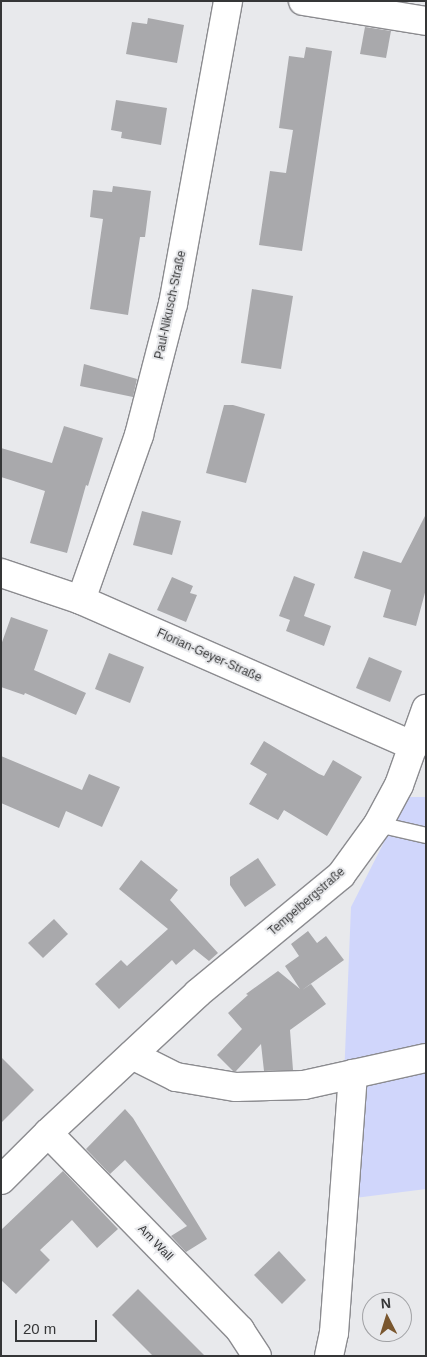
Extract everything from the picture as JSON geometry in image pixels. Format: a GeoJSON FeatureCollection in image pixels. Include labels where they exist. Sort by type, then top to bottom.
{"type":"FeatureCollection","features":[{"type":"Feature","properties":{"kind":"street","name":"Paul-Nikusch-Straße"},"geometry":{"type":"LineString","coordinates":[[82,600],[139,435],[173,304],[228,1]]}},
{"type":"Feature","properties":{"kind":"street"},"geometry":{"type":"LineString","coordinates":[[303,1],[426,21]]}},
{"type":"Feature","properties":{"kind":"street","name":"Florian-Geyer-Straße"},"geometry":{"type":"LineString","coordinates":[[1,573],[82,600],[414,746]]}},
{"type":"Feature","properties":{"kind":"street","name":"Tempelbergstraße"},"geometry":{"type":"LineString","coordinates":[[1,1180],[48,1133],[198,993],[341,875],[378,824],[399,785],[426,709]]}},
{"type":"Feature","properties":{"kind":"street"},"geometry":{"type":"LineString","coordinates":[[132,1054],[176,1077],[236,1087],[304,1085],[426,1058]]}},
{"type":"Feature","properties":{"kind":"street"},"geometry":{"type":"LineString","coordinates":[[329,1356],[334,1333],[353,1074]]}},
{"type":"Feature","properties":{"kind":"street","name":"Am Wall"},"geometry":{"type":"LineString","coordinates":[[48,1133],[240,1330],[257,1356]]}},
{"type":"Feature","properties":{"kind":"lane"},"geometry":{"type":"LineString","coordinates":[[378,824],[426,835]]}},
{"type":"Feature","properties":{"kind":"shaded area"},"geometry":{"type":"Polygon","coordinates":[[[407,797],[426,797],[426,1189],[339,1200],[351,907],[407,797]]]}},
{"type":"Feature","properties":{"kind":"building"},"geometry":{"type":"Polygon","coordinates":[[[148,18],[184,25],[177,63],[126,54],[132,22],[147,24],[148,18]]]}},
{"type":"Feature","properties":{"kind":"building"},"geometry":{"type":"Polygon","coordinates":[[[365,27],[391,31],[386,58],[360,54],[365,27]]]}},
{"type":"Feature","properties":{"kind":"building"},"geometry":{"type":"Polygon","coordinates":[[[306,47],[332,51],[302,251],[259,245],[270,171],[286,173],[293,130],[279,128],[289,56],[304,58],[306,47]]]}},
{"type":"Feature","properties":{"kind":"building"},"geometry":{"type":"Polygon","coordinates":[[[116,100],[167,108],[161,145],[121,138],[122,132],[111,130],[116,100]]]}},
{"type":"Feature","properties":{"kind":"building"},"geometry":{"type":"Polygon","coordinates":[[[113,186],[151,191],[145,237],[140,237],[128,315],[90,309],[103,219],[90,217],[93,190],[112,192],[113,186]]]}},
{"type":"Feature","properties":{"kind":"building"},"geometry":{"type":"Polygon","coordinates":[[[252,289],[293,296],[281,369],[241,363],[252,289]]]}},
{"type":"Feature","properties":{"kind":"building"},"geometry":{"type":"Polygon","coordinates":[[[84,364],[137,379],[133,397],[80,386],[84,364]]]}},
{"type":"Feature","properties":{"kind":"building"},"geometry":{"type":"Polygon","coordinates":[[[224,405],[233,405],[265,414],[246,483],[206,473],[224,405]]]}},
{"type":"Feature","properties":{"kind":"building"},"geometry":{"type":"Polygon","coordinates":[[[64,426],[103,438],[88,486],[86,485],[67,553],[30,543],[45,491],[1,477],[1,448],[52,463],[64,426]]]}},
{"type":"Feature","properties":{"kind":"building"},"geometry":{"type":"Polygon","coordinates":[[[142,511],[181,521],[172,555],[133,545],[142,511]]]}},
{"type":"Feature","properties":{"kind":"building"},"geometry":{"type":"Polygon","coordinates":[[[426,514],[426,589],[416,626],[383,617],[391,590],[354,578],[363,551],[401,563],[426,514]]]}},
{"type":"Feature","properties":{"kind":"building"},"geometry":{"type":"Polygon","coordinates":[[[294,576],[315,584],[304,616],[331,626],[324,646],[286,631],[290,620],[279,616],[294,576]]]}},
{"type":"Feature","properties":{"kind":"building"},"geometry":{"type":"Polygon","coordinates":[[[172,577],[193,586],[190,593],[197,595],[186,622],[157,610],[172,577]]]}},
{"type":"Feature","properties":{"kind":"building"},"geometry":{"type":"Polygon","coordinates":[[[11,617],[48,630],[34,670],[86,693],[76,715],[25,693],[24,695],[1,687],[1,645],[11,617]]]}},
{"type":"Feature","properties":{"kind":"building"},"geometry":{"type":"Polygon","coordinates":[[[109,653],[144,667],[130,703],[95,689],[109,653]]]}},
{"type":"Feature","properties":{"kind":"building"},"geometry":{"type":"Polygon","coordinates":[[[369,657],[402,671],[390,702],[356,688],[369,657]]]}},
{"type":"Feature","properties":{"kind":"building"},"geometry":{"type":"Polygon","coordinates":[[[264,741],[324,776],[333,760],[362,777],[327,836],[284,810],[278,820],[249,804],[267,774],[250,764],[264,741]]]}},
{"type":"Feature","properties":{"kind":"building"},"geometry":{"type":"Polygon","coordinates":[[[1,756],[82,790],[89,774],[120,787],[102,827],[66,811],[59,828],[1,803],[1,756]]]}},
{"type":"Feature","properties":{"kind":"building"},"geometry":{"type":"Polygon","coordinates":[[[258,858],[276,885],[245,907],[230,885],[230,877],[258,858]]]}},
{"type":"Feature","properties":{"kind":"building"},"geometry":{"type":"Polygon","coordinates":[[[141,860],[178,890],[170,900],[218,953],[209,961],[194,949],[176,965],[172,960],[119,1009],[95,984],[121,960],[127,966],[168,929],[119,889],[141,860]]]}},
{"type":"Feature","properties":{"kind":"building"},"geometry":{"type":"Polygon","coordinates":[[[54,919],[68,934],[43,958],[28,943],[54,919]]]}},
{"type":"Feature","properties":{"kind":"building"},"geometry":{"type":"Polygon","coordinates":[[[308,931],[317,943],[326,936],[344,960],[302,990],[311,984],[326,1004],[290,1030],[293,1070],[264,1071],[261,1044],[236,1071],[233,1071],[217,1055],[242,1029],[228,1013],[248,995],[246,994],[278,971],[300,989],[285,966],[299,956],[291,944],[308,931]]]}},
{"type":"Feature","properties":{"kind":"building"},"geometry":{"type":"Polygon","coordinates":[[[1,1057],[34,1090],[1,1123],[1,1057]]]}},
{"type":"Feature","properties":{"kind":"building"},"geometry":{"type":"Polygon","coordinates":[[[125,1109],[133,1118],[207,1239],[186,1252],[171,1236],[187,1226],[125,1160],[110,1174],[86,1149],[125,1109]]]}},
{"type":"Feature","properties":{"kind":"building"},"geometry":{"type":"Polygon","coordinates":[[[63,1171],[118,1229],[97,1248],[72,1220],[40,1250],[50,1260],[16,1294],[1,1280],[1,1230],[63,1171]]]}},
{"type":"Feature","properties":{"kind":"building"},"geometry":{"type":"Polygon","coordinates":[[[279,1251],[306,1280],[282,1304],[254,1275],[279,1251]]]}},
{"type":"Feature","properties":{"kind":"building"},"geometry":{"type":"Polygon","coordinates":[[[138,1289],[205,1356],[153,1356],[112,1315],[138,1289]]]}}]}
